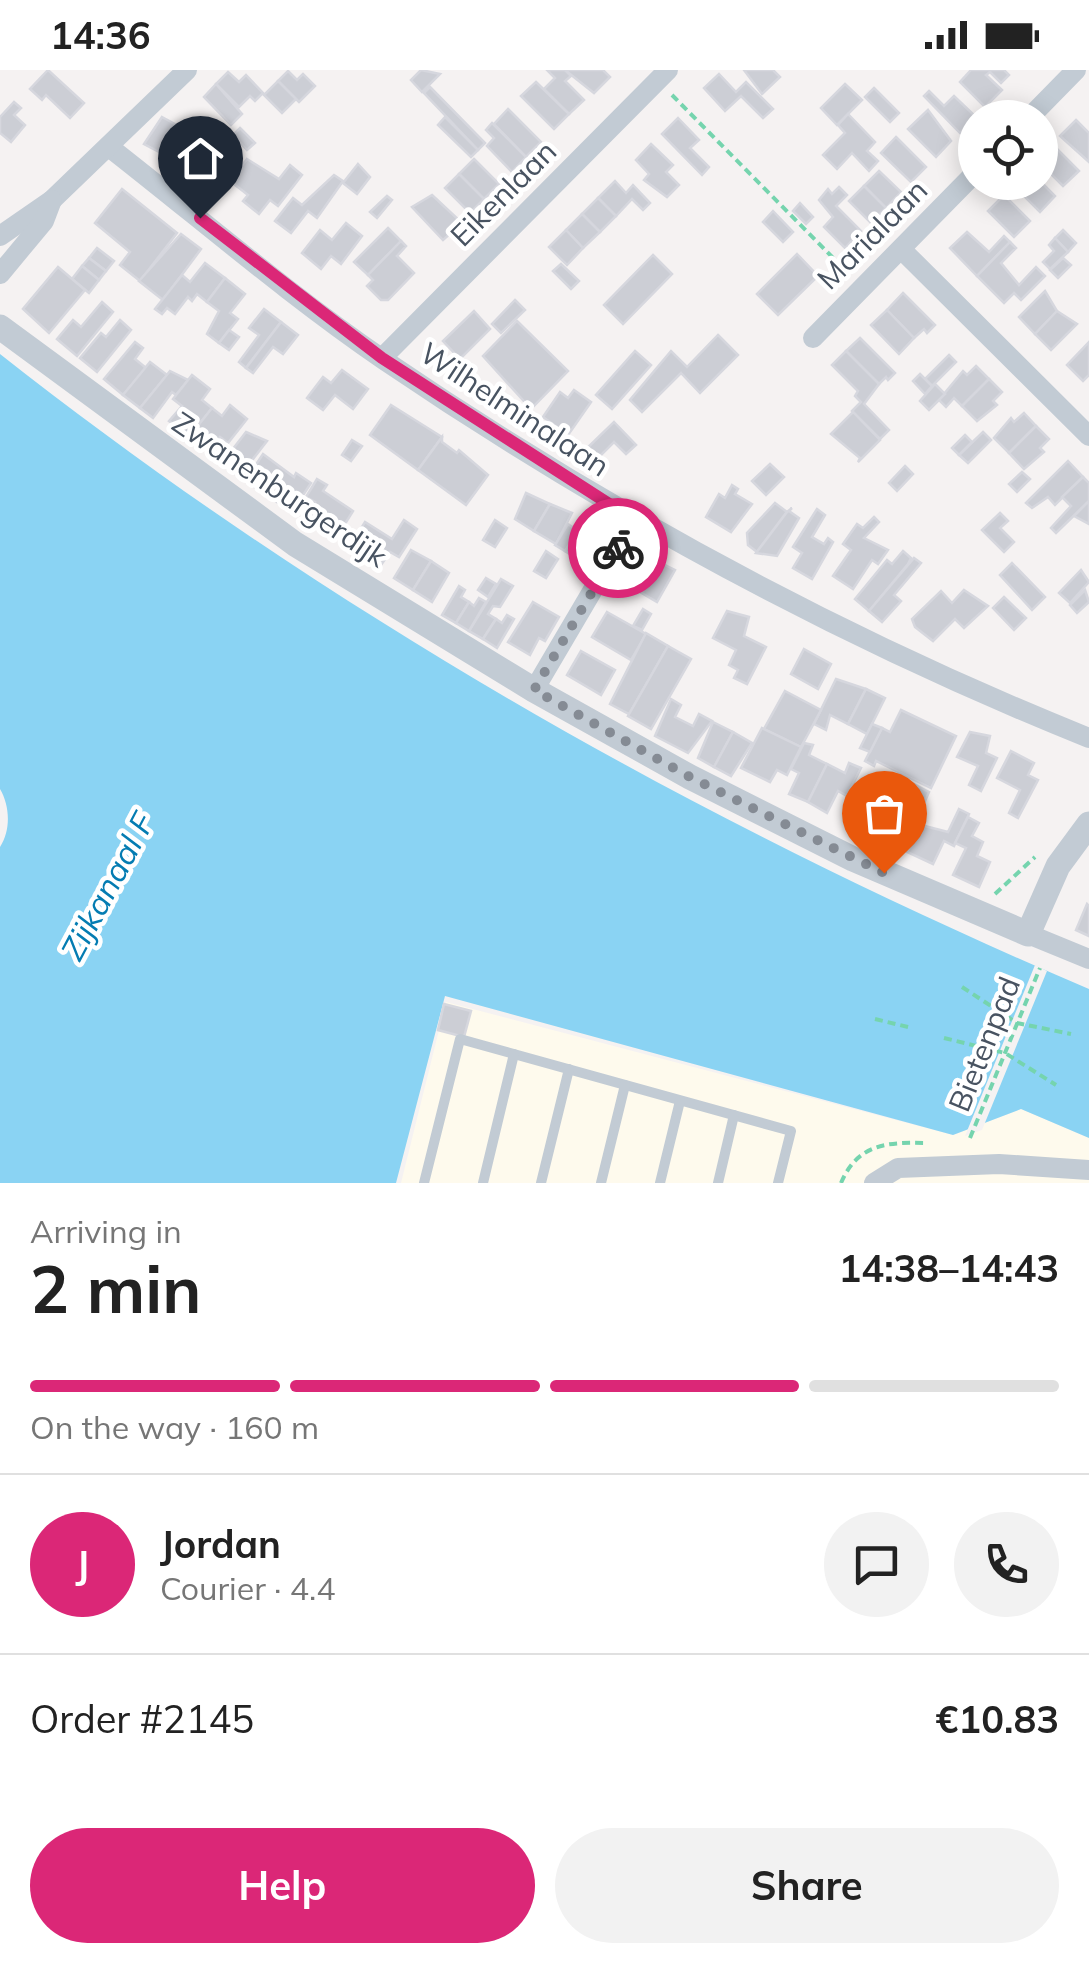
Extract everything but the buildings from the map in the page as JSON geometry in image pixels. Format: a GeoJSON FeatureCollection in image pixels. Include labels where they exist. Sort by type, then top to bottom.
{"type":"FeatureCollection","features":[{"type":"Feature","properties":{"kind":"street"},"geometry":{"type":"LineString","coordinates":[[0,236],[52,200],[186,70]]}},
{"type":"Feature","properties":{"kind":"street"},"geometry":{"type":"LineString","coordinates":[[1047,100],[1076,70]]}},
{"type":"Feature","properties":{"kind":"street","name":"Eikenlaan"},"geometry":{"type":"LineString","coordinates":[[382,358],[661,74]]}},
{"type":"Feature","properties":{"kind":"street","name":"Wilhelminalaan"},"geometry":{"type":"LineString","coordinates":[[109,147],[382,358],[634,520],[938,677],[1089,738]]}},
{"type":"Feature","properties":{"kind":"street","name":"Marialaan"},"geometry":{"type":"LineString","coordinates":[[813,338],[958,190]]}},
{"type":"Feature","properties":{"kind":"street"},"geometry":{"type":"LineString","coordinates":[[0,274],[44,221],[52,200]]}},
{"type":"Feature","properties":{"kind":"street"},"geometry":{"type":"LineString","coordinates":[[901,248],[1089,436]]}},
{"type":"Feature","properties":{"kind":"street","name":"Zwanenburgerdijk"},"geometry":{"type":"LineString","coordinates":[[0,328],[296,544],[534,690],[690,777],[853,859],[1089,959]]}},
{"type":"Feature","properties":{"kind":"street"},"geometry":{"type":"LineString","coordinates":[[534,690],[634,520]]}},
{"type":"Feature","properties":{"kind":"street"},"geometry":{"type":"LineString","coordinates":[[1028,934],[1058,866],[1089,824]]}},
{"type":"Feature","properties":{"kind":"street"},"geometry":{"type":"LineString","coordinates":[[874,1183],[898,1168],[998,1164],[1089,1170]]}},
{"type":"Feature","properties":{"kind":"lane"},"geometry":{"type":"LineString","coordinates":[[424,1183],[460,1039],[790,1131],[778,1183]]}},
{"type":"Feature","properties":{"kind":"lane"},"geometry":{"type":"LineString","coordinates":[[482,1183],[514,1054]]}},
{"type":"Feature","properties":{"kind":"lane"},"geometry":{"type":"LineString","coordinates":[[541,1183],[570,1070]]}},
{"type":"Feature","properties":{"kind":"lane"},"geometry":{"type":"LineString","coordinates":[[601,1183],[625,1085]]}},
{"type":"Feature","properties":{"kind":"lane"},"geometry":{"type":"LineString","coordinates":[[660,1183],[680,1100]]}},
{"type":"Feature","properties":{"kind":"lane"},"geometry":{"type":"LineString","coordinates":[[718,1183],[734,1115]]}},
{"type":"Feature","properties":{"kind":"path"},"geometry":{"type":"LineString","coordinates":[[661,74],[862,287]]}},
{"type":"Feature","properties":{"kind":"path"},"geometry":{"type":"LineString","coordinates":[[978,912],[1033,857]]}},
{"type":"Feature","properties":{"kind":"path","name":"Bietenpad"},"geometry":{"type":"LineString","coordinates":[[970,1138],[1040,968]]}},
{"type":"Feature","properties":{"kind":"path"},"geometry":{"type":"LineString","coordinates":[[962,988],[1017,1023],[1071,1034]]}},
{"type":"Feature","properties":{"kind":"path"},"geometry":{"type":"LineString","coordinates":[[875,1019],[912,1028]]}},
{"type":"Feature","properties":{"kind":"path"},"geometry":{"type":"LineString","coordinates":[[944,1038],[1006,1052],[1056,1084]]}},
{"type":"Feature","properties":{"kind":"shaded area"},"geometry":{"type":"Polygon","coordinates":[[[446,1002],[953,1135],[1021,1109],[1089,1138],[1089,1183],[401,1183],[446,1002]]]}},
{"type":"Feature","properties":{"kind":"water","name":"Zijkanaal F"},"geometry":{"type":"Polygon","coordinates":[[[0,354],[255,540],[524,708],[802,857],[1089,989],[1089,1138],[1021,1109],[953,1135],[445,996],[396,1183],[0,1183],[0,847],[8,818],[0,789],[0,354]]]}},
{"type":"Feature","properties":{"kind":"pier"},"geometry":{"type":"Polygon","coordinates":[[[1035,965],[1047,971],[982,1130],[965,1136],[1035,965]]]}},
{"type":"Feature","properties":{"kind":"way so far"},"geometry":{"type":"LineString","coordinates":[[618,548],[534,690],[690,777],[884,873]]}},
{"type":"Feature","properties":{"kind":"route"},"geometry":{"type":"LineString","coordinates":[[200,218],[382,358],[634,520],[618,548]]}}]}
